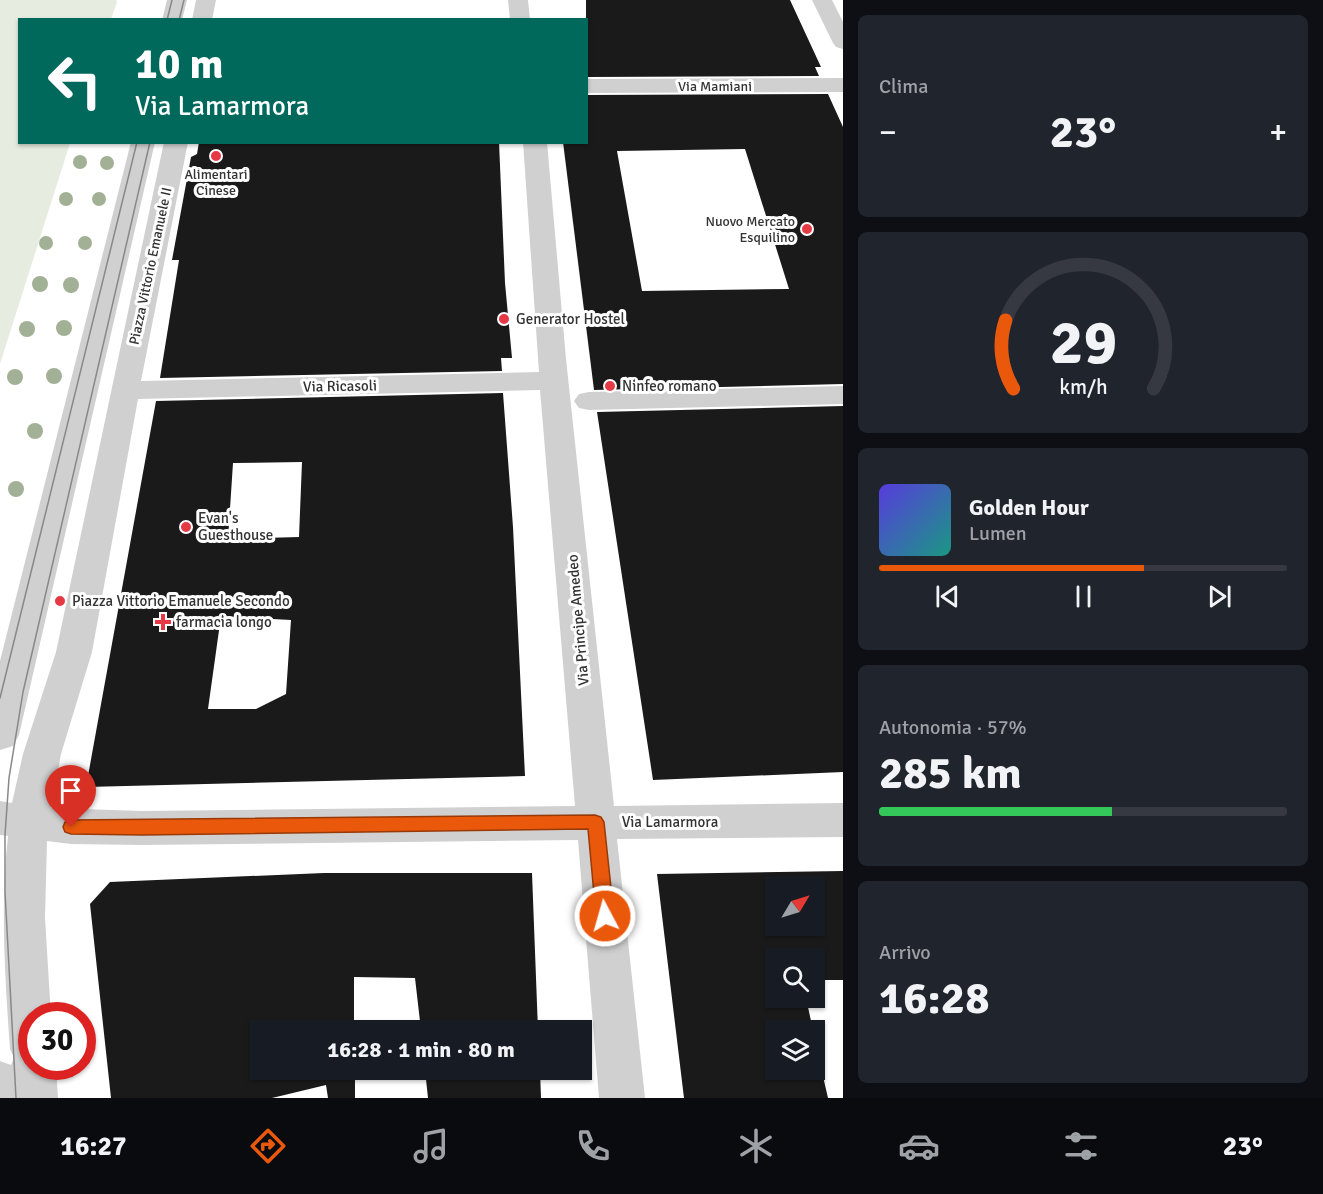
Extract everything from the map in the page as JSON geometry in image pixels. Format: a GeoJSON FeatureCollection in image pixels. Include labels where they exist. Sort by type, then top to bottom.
{"type":"FeatureCollection","features":[{"type":"Feature","properties":{"kind":"street"},"geometry":{"type":"LineString","coordinates":[[172,18],[177,0]]}},
{"type":"Feature","properties":{"kind":"street"},"geometry":{"type":"LineString","coordinates":[[202,18],[206,0]]}},
{"type":"Feature","properties":{"kind":"street"},"geometry":{"type":"LineString","coordinates":[[518,0],[520,18]]}},
{"type":"Feature","properties":{"kind":"street"},"geometry":{"type":"LineString","coordinates":[[822,0],[843,44]]}},
{"type":"Feature","properties":{"kind":"street","name":"Via Mamiani"},"geometry":{"type":"LineString","coordinates":[[588,86],[842,86]]}},
{"type":"Feature","properties":{"kind":"street"},"geometry":{"type":"LineString","coordinates":[[0,735],[142,144]]}},
{"type":"Feature","properties":{"kind":"street","name":"Piazza Vittorio Emanuele II"},"geometry":{"type":"LineString","coordinates":[[125,390],[176,144]]}},
{"type":"Feature","properties":{"kind":"street","name":"Via Principe Amedeo"},"geometry":{"type":"LineString","coordinates":[[534,144],[622,1098]]}},
{"type":"Feature","properties":{"kind":"street","name":"Via Ricasoli"},"geometry":{"type":"LineString","coordinates":[[125,390],[555,381]]}},
{"type":"Feature","properties":{"kind":"street"},"geometry":{"type":"LineString","coordinates":[[28,1002],[24,944],[24,892],[15,820],[38,772],[66,687],[125,390]]}},
{"type":"Feature","properties":{"kind":"street"},"geometry":{"type":"LineString","coordinates":[[589,401],[843,394]]}},
{"type":"Feature","properties":{"kind":"street","name":"Via Lamarmora"},"geometry":{"type":"LineString","coordinates":[[15,820],[71,827],[142,828],[843,820]]}},
{"type":"Feature","properties":{"kind":"street"},"geometry":{"type":"LineString","coordinates":[[34,1080],[35,1098]]}},
{"type":"Feature","properties":{"kind":"street"},"geometry":{"type":"LineString","coordinates":[[0,1083],[1,1098]]}},
{"type":"Feature","properties":{"kind":"shaded area"},"geometry":{"type":"Polygon","coordinates":[[[0,0],[116,0],[111,18],[18,18],[18,144],[70,144],[0,364],[0,0]]]}},
{"type":"Feature","properties":{"kind":"building"},"geometry":{"type":"Polygon","coordinates":[[[586,0],[790,0],[821,67],[815,67],[819,76],[588,77],[588,18],[586,18],[586,0]]]}},
{"type":"Feature","properties":{"kind":"building","name":"Nuovo Mercato Esquilino"},"geometry":{"type":"Polygon","coordinates":[[[828,94],[843,127],[843,384],[594,390],[563,144],[588,144],[588,95],[828,94]],[[745,149],[617,151],[642,291],[789,289],[745,149]]]}},
{"type":"Feature","properties":{"kind":"building"},"geometry":{"type":"Polygon","coordinates":[[[199,144],[499,144],[505,283],[512,358],[501,358],[502,371],[160,378],[179,260],[172,260],[191,157],[197,154],[199,144]]]}},
{"type":"Feature","properties":{"kind":"building"},"geometry":{"type":"Polygon","coordinates":[[[503,393],[513,527],[525,776],[86,787],[156,401],[503,393]],[[302,462],[233,463],[228,539],[299,537],[302,462]],[[221,616],[208,709],[256,709],[286,694],[291,620],[221,616]]]}},
{"type":"Feature","properties":{"kind":"building"},"geometry":{"type":"Polygon","coordinates":[[[843,406],[843,772],[653,780],[597,412],[843,406]]]}},
{"type":"Feature","properties":{"kind":"building"},"geometry":{"type":"Polygon","coordinates":[[[843,871],[843,980],[825,980],[825,948],[765,948],[765,1008],[808,1008],[811,1020],[765,1020],[765,1080],[824,1080],[828,1098],[684,1098],[657,874],[843,871]]]}},
{"type":"Feature","properties":{"kind":"building"},"geometry":{"type":"Polygon","coordinates":[[[324,873],[532,873],[538,1020],[420,1020],[415,978],[354,977],[354,1020],[250,1020],[250,1080],[355,1080],[355,1098],[328,1098],[326,1085],[272,1098],[111,1098],[90,904],[110,882],[324,873]]]}},
{"type":"Feature","properties":{"kind":"building"},"geometry":{"type":"Polygon","coordinates":[[[426,1080],[540,1080],[541,1098],[428,1098],[426,1080]]]}},
{"type":"Feature","properties":{"kind":"tram line"},"geometry":{"type":"LineString","coordinates":[[168,18],[172,0]]}},
{"type":"Feature","properties":{"kind":"tram line"},"geometry":{"type":"LineString","coordinates":[[180,18],[184,0]]}},
{"type":"Feature","properties":{"kind":"tram line"},"geometry":{"type":"LineString","coordinates":[[0,698],[137,144]]}},
{"type":"Feature","properties":{"kind":"tram line"},"geometry":{"type":"LineString","coordinates":[[16,1098],[5,892],[5,835],[9,778],[23,692],[150,144]]}},
{"type":"Feature","properties":{"kind":"place","name":"Alimentari Cinese"},"geometry":{"type":"Point","coordinates":[216,156]}},
{"type":"Feature","properties":{"kind":"place","name":"Nuovo Mercato Esquilino"},"geometry":{"type":"Point","coordinates":[807,229]}},
{"type":"Feature","properties":{"kind":"place","name":"Generator Hostel"},"geometry":{"type":"Point","coordinates":[504,319]}},
{"type":"Feature","properties":{"kind":"place","name":"Ninfeo romano"},"geometry":{"type":"Point","coordinates":[610,386]}},
{"type":"Feature","properties":{"kind":"place","name":"Evan's Guesthouse"},"geometry":{"type":"Point","coordinates":[186,527]}},
{"type":"Feature","properties":{"kind":"place","name":"Piazza Vittorio Emanuele Secondo"},"geometry":{"type":"Point","coordinates":[60,601]}},
{"type":"Feature","properties":{"kind":"place","name":"farmacia longo"},"geometry":{"type":"Point","coordinates":[163,622]}},
{"type":"Feature","properties":{"kind":"route"},"geometry":{"type":"LineString","coordinates":[[71,827],[595,822],[605,916]]}}]}
